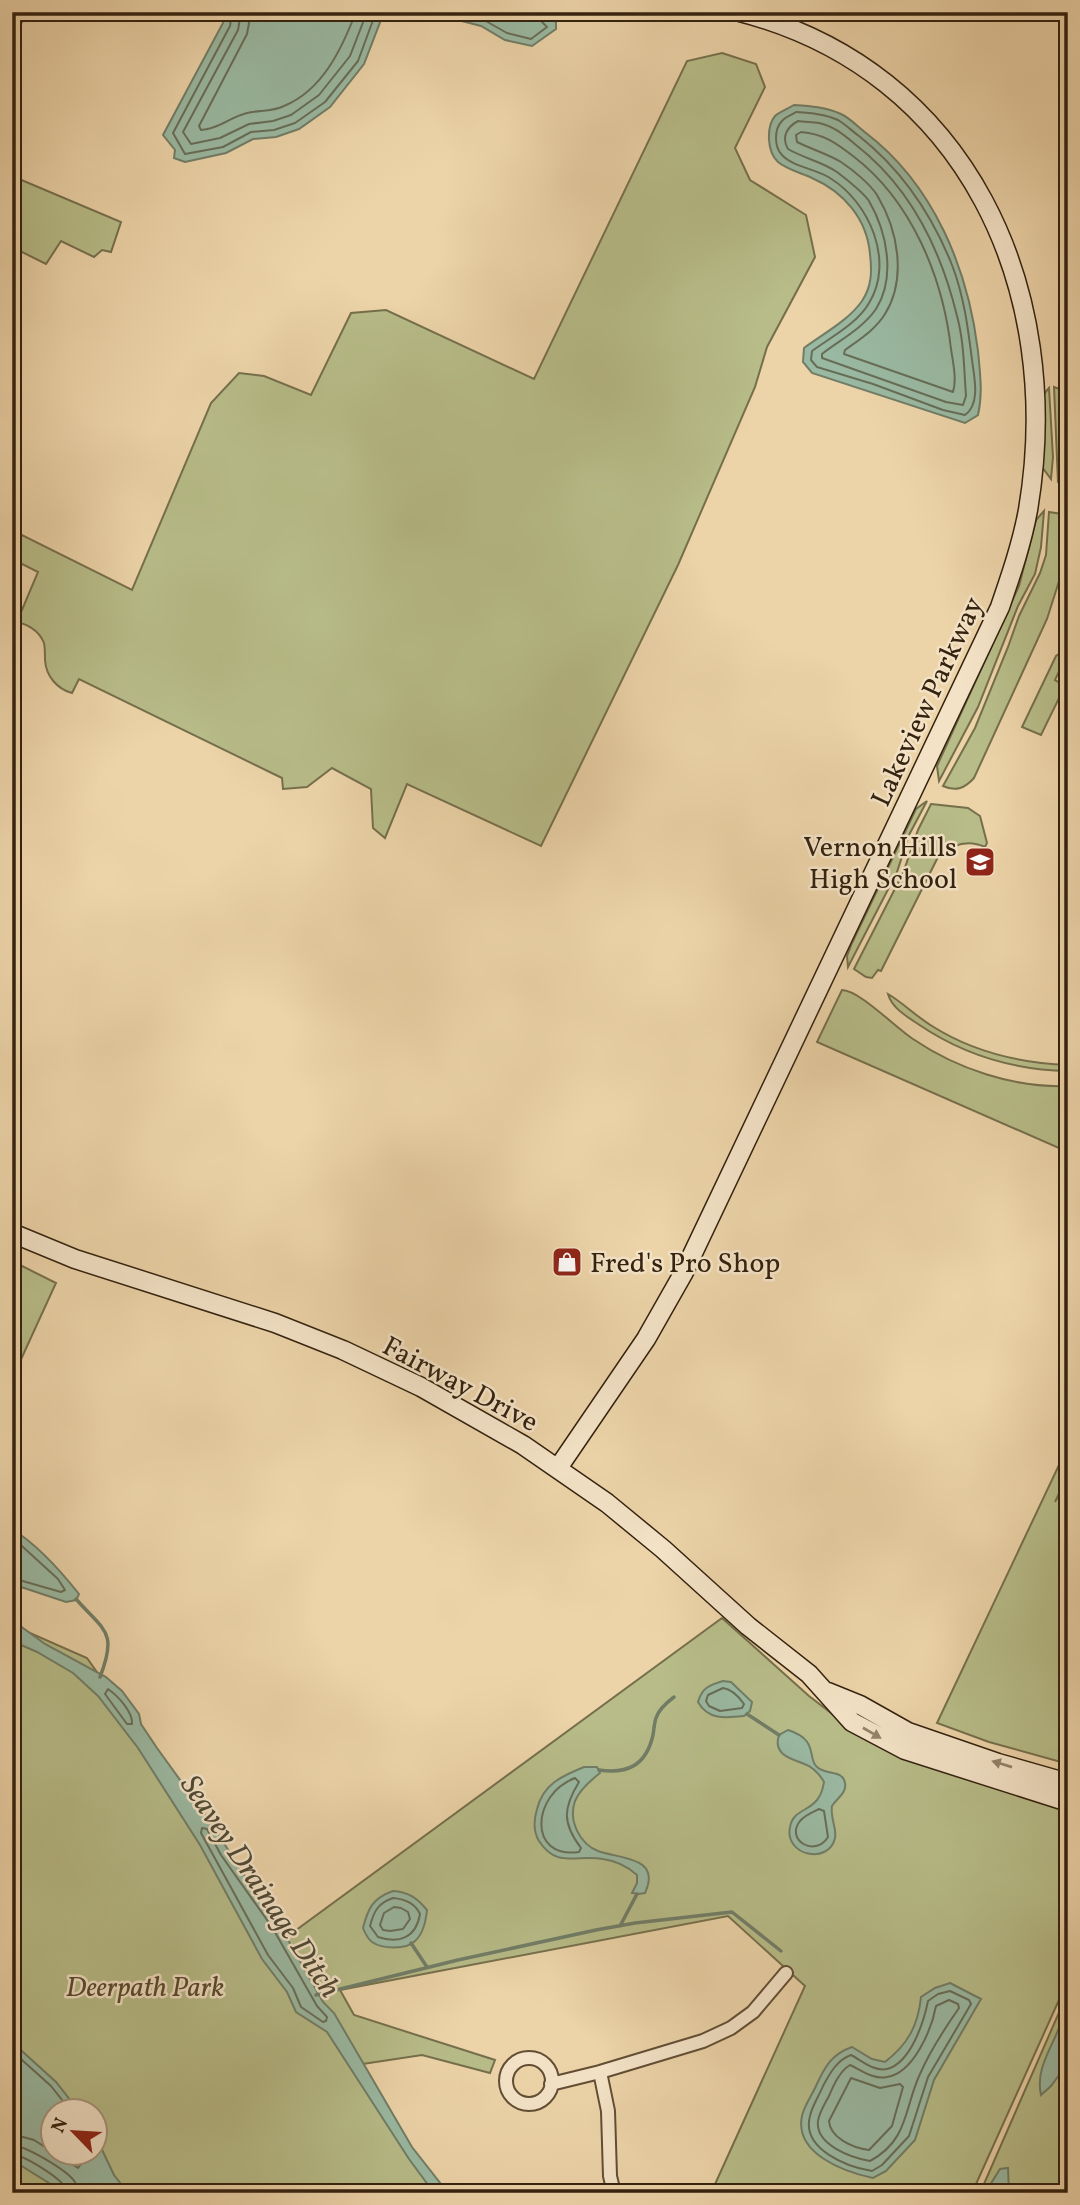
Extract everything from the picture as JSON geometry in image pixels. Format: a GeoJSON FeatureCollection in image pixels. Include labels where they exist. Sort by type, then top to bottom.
{"type":"FeatureCollection","features":[{"type":"Feature","properties":{"kind":"street"},"geometry":{"type":"LineString","coordinates":[[12,20],[16,12]]}},
{"type":"Feature","properties":{"kind":"street","name":"Lakeview Parkway"},"geometry":{"type":"LineString","coordinates":[[558,1468],[646,1339],[705,1231],[1000,607],[1022,539],[1030,492],[1034,395],[1027,319],[1004,242],[978,190],[939,134],[894,90],[824,43],[740,12]]}},
{"type":"Feature","properties":{"kind":"street","name":"Fairway Drive"},"geometry":{"type":"LineString","coordinates":[[12,1233],[75,1259],[275,1323],[343,1350],[468,1412],[558,1468],[607,1503],[663,1549],[748,1626],[809,1674],[852,1722],[892,1744],[957,1768],[1068,1802]]}},
{"type":"Feature","properties":{"kind":"street","name":"Fairway Drive"},"geometry":{"type":"LineString","coordinates":[[821,1689],[860,1705],[908,1732],[998,1763],[1068,1783]]}},
{"type":"Feature","properties":{"kind":"street"},"geometry":{"type":"LineString","coordinates":[[551,2084],[703,2041],[731,2028],[753,2011],[786,1973]]}},
{"type":"Feature","properties":{"kind":"street"},"geometry":{"type":"LineString","coordinates":[[600,2072],[608,2111],[610,2176],[614,2193]]}},
{"type":"Feature","properties":{"kind":"green space"},"geometry":{"type":"Polygon","coordinates":[[[722,53],[756,64],[765,87],[735,148],[750,180],[806,215],[815,257],[767,347],[755,387],[678,565],[541,846],[407,784],[385,838],[373,828],[371,789],[332,768],[307,787],[283,789],[282,778],[79,679],[72,693],[53,681],[46,666],[42,638],[22,623],[12,622],[12,606],[22,610],[38,572],[12,559],[12,553],[22,535],[132,590],[211,403],[239,373],[264,376],[311,395],[351,313],[386,310],[534,379],[687,61],[722,53]]]}},
{"type":"Feature","properties":{"kind":"green space"},"geometry":{"type":"Polygon","coordinates":[[[12,176],[121,222],[111,252],[102,250],[94,257],[61,241],[46,264],[12,247],[12,176]]]}},
{"type":"Feature","properties":{"kind":"green space"},"geometry":{"type":"Polygon","coordinates":[[[1054,387],[1068,392],[1068,486],[1058,482],[1054,387]]]}},
{"type":"Feature","properties":{"kind":"green space"},"geometry":{"type":"Polygon","coordinates":[[[1049,388],[1053,457],[1051,479],[1042,467],[1042,396],[1049,388]]]}},
{"type":"Feature","properties":{"kind":"green space"},"geometry":{"type":"Polygon","coordinates":[[[1044,511],[1041,547],[1035,574],[1018,606],[978,707],[939,781],[937,766],[1019,586],[1036,520],[1044,511]]]}},
{"type":"Feature","properties":{"kind":"green space"},"geometry":{"type":"Polygon","coordinates":[[[1049,512],[1062,514],[1068,519],[1068,553],[1047,619],[974,778],[960,788],[948,788],[943,786],[975,728],[1019,616],[1040,573],[1046,555],[1049,512]]]}},
{"type":"Feature","properties":{"kind":"green space"},"geometry":{"type":"Polygon","coordinates":[[[1059,654],[1066,657],[1055,680],[1065,686],[1041,735],[1022,727],[1059,654]]]}},
{"type":"Feature","properties":{"kind":"green space"},"geometry":{"type":"Polygon","coordinates":[[[927,801],[909,835],[897,872],[848,967],[847,956],[852,943],[916,809],[927,801]]]}},
{"type":"Feature","properties":{"kind":"green space"},"geometry":{"type":"Polygon","coordinates":[[[931,804],[968,808],[980,816],[987,843],[985,847],[973,843],[961,844],[939,855],[881,971],[878,970],[872,978],[866,977],[854,969],[903,873],[918,830],[931,804]]]}},
{"type":"Feature","properties":{"kind":"green space"},"geometry":{"type":"Polygon","coordinates":[[[842,990],[858,996],[930,1050],[967,1068],[1027,1084],[1068,1086],[1068,1152],[817,1042],[842,990]]]}},
{"type":"Feature","properties":{"kind":"green space"},"geometry":{"type":"Polygon","coordinates":[[[888,994],[932,1026],[964,1043],[1015,1059],[1068,1065],[1068,1071],[1008,1064],[952,1044],[896,1008],[888,994]]]}},
{"type":"Feature","properties":{"kind":"green space"},"geometry":{"type":"Polygon","coordinates":[[[12,1261],[56,1283],[12,1379],[12,1261]]]}},
{"type":"Feature","properties":{"kind":"green space"},"geometry":{"type":"Polygon","coordinates":[[[1068,1446],[1068,1475],[1055,1502],[1068,1478],[1068,1764],[989,1742],[937,1723],[1068,1446]]]}},
{"type":"Feature","properties":{"kind":"green space","name":"Deerpath Park"},"geometry":{"type":"Polygon","coordinates":[[[722,1618],[809,1696],[839,1719],[1068,1806],[1068,1980],[972,2193],[711,2193],[805,1986],[728,1916],[340,1990],[354,2015],[495,2060],[490,2073],[422,2055],[356,2065],[440,2193],[12,2193],[12,1625],[87,1658],[195,1811],[277,1944],[722,1618]]]}},
{"type":"Feature","properties":{"kind":"green space"},"geometry":{"type":"Polygon","coordinates":[[[1068,1992],[1068,2193],[980,2193],[1068,1992]]]}},
{"type":"Feature","properties":{"kind":"water"},"geometry":{"type":"Polygon","coordinates":[[[226,12],[384,12],[364,64],[330,107],[299,129],[276,137],[253,139],[226,153],[185,162],[174,158],[175,150],[163,135],[223,23],[226,12]]]}},
{"type":"Feature","properties":{"kind":"water"},"geometry":{"type":"Polygon","coordinates":[[[448,12],[535,12],[556,22],[556,29],[532,46],[505,40],[481,26],[458,20],[448,12]]]}},
{"type":"Feature","properties":{"kind":"water"},"geometry":{"type":"Polygon","coordinates":[[[794,105],[830,110],[854,123],[890,154],[911,177],[929,203],[956,260],[973,320],[981,383],[980,407],[978,415],[965,423],[812,373],[803,362],[804,348],[843,321],[862,301],[871,278],[871,266],[864,229],[844,199],[824,184],[789,169],[774,158],[770,146],[770,126],[777,115],[794,105]]]}},
{"type":"Feature","properties":{"kind":"water"},"geometry":{"type":"Polygon","coordinates":[[[12,1529],[40,1550],[56,1567],[79,1594],[76,1600],[66,1602],[12,1584],[12,1529]]]}},
{"type":"Feature","properties":{"kind":"water"},"geometry":{"type":"Polygon","coordinates":[[[12,1620],[45,1644],[106,1677],[122,1691],[139,1714],[141,1724],[157,1748],[278,1922],[323,2002],[334,2013],[412,2147],[448,2193],[434,2193],[327,2032],[296,2012],[287,1992],[262,1959],[200,1845],[138,1748],[98,1696],[73,1673],[12,1641],[12,1620]]]}},
{"type":"Feature","properties":{"kind":"water"},"geometry":{"type":"Polygon","coordinates":[[[723,1681],[731,1682],[752,1702],[750,1711],[744,1716],[712,1715],[698,1702],[707,1688],[723,1681]]]}},
{"type":"Feature","properties":{"kind":"water"},"geometry":{"type":"Polygon","coordinates":[[[788,1730],[805,1740],[817,1766],[844,1779],[843,1793],[832,1806],[835,1838],[825,1852],[808,1854],[794,1845],[790,1837],[792,1821],[816,1802],[824,1782],[812,1768],[787,1757],[780,1750],[779,1735],[788,1730]]]}},
{"type":"Feature","properties":{"kind":"water"},"geometry":{"type":"Polygon","coordinates":[[[584,1767],[597,1767],[600,1773],[589,1782],[575,1801],[573,1816],[577,1831],[592,1848],[636,1861],[643,1866],[648,1872],[649,1881],[645,1893],[632,1893],[637,1883],[637,1875],[622,1864],[594,1858],[560,1858],[546,1850],[537,1837],[535,1817],[544,1793],[554,1782],[584,1767]]]}},
{"type":"Feature","properties":{"kind":"water"},"geometry":{"type":"Polygon","coordinates":[[[393,1891],[412,1896],[427,1910],[424,1927],[418,1938],[411,1944],[400,1947],[388,1947],[372,1942],[363,1928],[372,1905],[393,1891]]]}},
{"type":"Feature","properties":{"kind":"water"},"geometry":{"type":"Polygon","coordinates":[[[950,1983],[981,1999],[934,2080],[915,2140],[886,2171],[873,2178],[836,2166],[824,2159],[806,2141],[802,2116],[826,2067],[839,2053],[852,2047],[872,2059],[885,2062],[911,2034],[921,1997],[950,1983]]]}},
{"type":"Feature","properties":{"kind":"water"},"geometry":{"type":"Polygon","coordinates":[[[1068,1997],[1068,2063],[1041,2095],[1042,2067],[1061,2022],[1068,1997]]]}},
{"type":"Feature","properties":{"kind":"water"},"geometry":{"type":"Polygon","coordinates":[[[12,2042],[56,2082],[67,2096],[38,2096],[38,2166],[108,2166],[108,2162],[128,2193],[65,2193],[12,2160],[12,2042]]]}},
{"type":"Feature","properties":{"kind":"water"},"geometry":{"type":"Polygon","coordinates":[[[1008,2168],[1009,2193],[985,2193],[1000,2169],[1008,2168]]]}},
{"type":"Feature","properties":{"kind":"waterway"},"geometry":{"type":"LineString","coordinates":[[76,1599],[101,1626],[108,1641],[100,1677]]}},
{"type":"Feature","properties":{"kind":"waterway"},"geometry":{"type":"LineString","coordinates":[[599,1770],[618,1771],[640,1761],[650,1746],[657,1715],[674,1697]]}},
{"type":"Feature","properties":{"kind":"waterway"},"geometry":{"type":"LineString","coordinates":[[747,1714],[779,1735]]}},
{"type":"Feature","properties":{"kind":"waterway"},"geometry":{"type":"LineString","coordinates":[[620,1926],[637,1894]]}},
{"type":"Feature","properties":{"kind":"waterway","name":"Seavey Drainage Ditch"},"geometry":{"type":"LineString","coordinates":[[316,1995],[596,1930],[732,1912],[781,1951]]}},
{"type":"Feature","properties":{"kind":"waterway"},"geometry":{"type":"LineString","coordinates":[[411,1943],[427,1967]]}},
{"type":"Feature","properties":{"kind":"place","name":"Vernon Hills High School"},"geometry":{"type":"Point","coordinates":[980,862]}},
{"type":"Feature","properties":{"kind":"place","name":"Fred's Pro Shop"},"geometry":{"type":"Point","coordinates":[567,1262]}}]}
